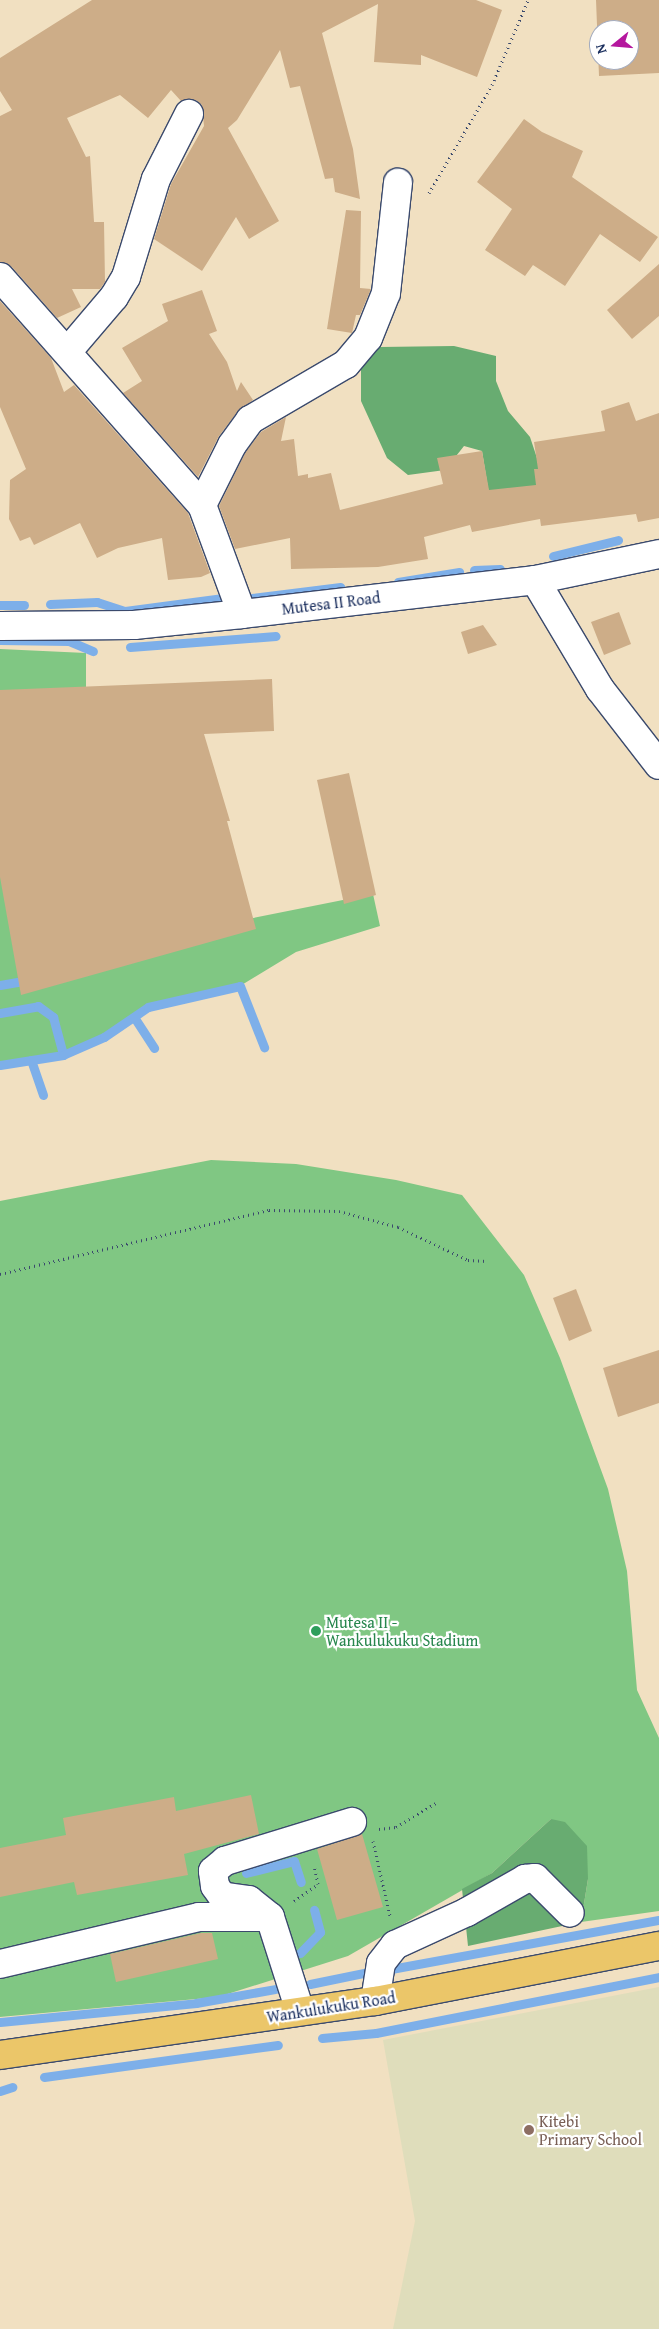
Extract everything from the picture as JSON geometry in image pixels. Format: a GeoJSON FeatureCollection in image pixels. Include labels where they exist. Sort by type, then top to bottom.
{"type":"FeatureCollection","features":[{"type":"Feature","properties":{"kind":"main road","name":"Wankulukuku Road"},"geometry":{"type":"LineString","coordinates":[[0,2055],[206,2028],[300,2011],[376,2001],[659,1946]]}},
{"type":"Feature","properties":{"kind":"street"},"geometry":{"type":"LineString","coordinates":[[68,351],[114,297],[126,277],[156,179],[188,114]]}},
{"type":"Feature","properties":{"kind":"street"},"geometry":{"type":"LineString","coordinates":[[202,505],[232,444],[250,420],[346,364],[368,338],[386,294],[398,183]]}},
{"type":"Feature","properties":{"kind":"street"},"geometry":{"type":"LineString","coordinates":[[0,277],[68,351],[202,505],[242,614]]}},
{"type":"Feature","properties":{"kind":"street","name":"Mutesa II Road"},"geometry":{"type":"LineString","coordinates":[[0,626],[134,625],[242,614],[535,580],[659,554]]}},
{"type":"Feature","properties":{"kind":"street"},"geometry":{"type":"LineString","coordinates":[[535,580],[600,689],[659,765]]}},
{"type":"Feature","properties":{"kind":"street"},"geometry":{"type":"LineString","coordinates":[[300,2011],[270,1917],[249,1900],[222,1896],[215,1886],[213,1871],[225,1861],[352,1822]]}},
{"type":"Feature","properties":{"kind":"street"},"geometry":{"type":"LineString","coordinates":[[376,2001],[381,1963],[395,1945],[467,1912],[525,1879],[535,1878],[570,1913]]}},
{"type":"Feature","properties":{"kind":"street"},"geometry":{"type":"LineString","coordinates":[[0,1964],[85,1947],[199,1917],[270,1917]]}},
{"type":"Feature","properties":{"kind":"path"},"geometry":{"type":"LineString","coordinates":[[425,200],[492,85],[528,0]]}},
{"type":"Feature","properties":{"kind":"path"},"geometry":{"type":"LineString","coordinates":[[0,1274],[269,1210],[339,1211],[398,1227],[468,1260],[488,1261]]}},
{"type":"Feature","properties":{"kind":"path"},"geometry":{"type":"LineString","coordinates":[[390,1919],[371,1830],[396,1827],[436,1803]]}},
{"type":"Feature","properties":{"kind":"path"},"geometry":{"type":"LineString","coordinates":[[270,1917],[318,1884],[307,1837]]}},
{"type":"Feature","properties":{"kind":"shaded area","name":"Kitebi Primary School"},"geometry":{"type":"Polygon","coordinates":[[[659,1987],[659,2329],[393,2329],[415,2221],[383,2040],[659,1987]]]}},
{"type":"Feature","properties":{"kind":"green space"},"geometry":{"type":"Polygon","coordinates":[[[454,346],[496,356],[496,381],[508,411],[530,437],[544,479],[524,497],[489,494],[482,451],[464,446],[445,470],[408,475],[387,458],[361,401],[361,355],[380,347],[454,346]]]}},
{"type":"Feature","properties":{"kind":"green space"},"geometry":{"type":"Polygon","coordinates":[[[0,649],[86,653],[86,699],[248,919],[373,894],[380,926],[296,952],[240,986],[148,1007],[104,1037],[63,1055],[0,1065],[0,649]]]}},
{"type":"Feature","properties":{"kind":"green space","name":"Mutesa II - Wankulukuku Stadium"},"geometry":{"type":"Polygon","coordinates":[[[211,1160],[296,1164],[396,1180],[462,1195],[524,1275],[560,1358],[608,1489],[627,1571],[637,1690],[659,1738],[659,1911],[581,1922],[588,1879],[551,1819],[492,1873],[348,1956],[218,1997],[0,2017],[0,1201],[211,1160]]]}},
{"type":"Feature","properties":{"kind":"green space"},"geometry":{"type":"Polygon","coordinates":[[[551,1819],[565,1822],[587,1846],[588,1879],[581,1922],[468,1946],[462,1889],[492,1873],[551,1819]]]}},
{"type":"Feature","properties":{"kind":"building"},"geometry":{"type":"Polygon","coordinates":[[[92,0],[476,0],[502,10],[477,77],[421,55],[421,65],[374,62],[378,4],[322,33],[353,149],[360,199],[335,192],[333,178],[325,179],[300,86],[290,88],[280,50],[237,120],[228,128],[279,221],[249,239],[236,217],[202,271],[154,239],[171,184],[204,126],[202,105],[196,100],[181,101],[171,90],[148,118],[120,95],[67,118],[86,157],[90,156],[94,222],[104,222],[105,282],[100,289],[72,289],[81,307],[57,318],[12,267],[0,262],[0,116],[12,110],[0,91],[0,58],[92,0]]]}},
{"type":"Feature","properties":{"kind":"building"},"geometry":{"type":"Polygon","coordinates":[[[596,0],[659,0],[659,73],[599,76],[599,70],[639,70],[639,20],[597,20],[596,0]]]}},
{"type":"Feature","properties":{"kind":"building"},"geometry":{"type":"Polygon","coordinates":[[[524,119],[542,132],[583,151],[572,177],[658,237],[640,262],[600,234],[565,286],[533,265],[525,276],[485,250],[512,209],[477,182],[524,119]]]}},
{"type":"Feature","properties":{"kind":"building"},"geometry":{"type":"Polygon","coordinates":[[[346,210],[361,211],[360,288],[371,289],[360,315],[356,315],[352,333],[327,329],[346,210]]]}},
{"type":"Feature","properties":{"kind":"building"},"geometry":{"type":"Polygon","coordinates":[[[659,264],[659,316],[632,339],[607,310],[659,264]]]}},
{"type":"Feature","properties":{"kind":"building"},"geometry":{"type":"Polygon","coordinates":[[[202,290],[217,331],[209,334],[227,362],[237,391],[241,382],[253,400],[238,411],[219,436],[198,477],[123,393],[142,381],[122,348],[168,321],[162,304],[202,290]]]}},
{"type":"Feature","properties":{"kind":"building"},"geometry":{"type":"Polygon","coordinates":[[[0,301],[51,358],[64,392],[74,385],[188,513],[210,573],[201,577],[168,580],[162,538],[118,548],[97,558],[80,523],[34,545],[30,537],[20,541],[9,519],[10,480],[26,469],[0,407],[0,301]]]}},
{"type":"Feature","properties":{"kind":"building"},"geometry":{"type":"Polygon","coordinates":[[[629,402],[636,421],[659,413],[659,518],[638,522],[636,514],[541,526],[540,519],[472,532],[470,525],[424,537],[428,559],[378,567],[291,569],[290,538],[235,549],[219,506],[245,453],[261,432],[286,417],[281,441],[294,439],[298,476],[308,474],[308,478],[331,473],[340,510],[443,484],[437,458],[482,451],[489,490],[536,485],[534,469],[538,469],[534,442],[605,431],[601,411],[629,402]]]}},
{"type":"Feature","properties":{"kind":"building"},"geometry":{"type":"Polygon","coordinates":[[[619,612],[631,644],[604,655],[591,622],[619,612]]]}},
{"type":"Feature","properties":{"kind":"building"},"geometry":{"type":"Polygon","coordinates":[[[483,625],[497,645],[468,654],[461,632],[483,625]]]}},
{"type":"Feature","properties":{"kind":"building"},"geometry":{"type":"Polygon","coordinates":[[[272,679],[274,731],[204,734],[230,821],[227,821],[256,929],[21,995],[0,877],[0,690],[272,679]]]}},
{"type":"Feature","properties":{"kind":"building"},"geometry":{"type":"Polygon","coordinates":[[[349,773],[376,895],[344,904],[317,780],[349,773]]]}},
{"type":"Feature","properties":{"kind":"building"},"geometry":{"type":"Polygon","coordinates":[[[576,1289],[592,1331],[569,1341],[553,1298],[576,1289]]]}},
{"type":"Feature","properties":{"kind":"building"},"geometry":{"type":"Polygon","coordinates":[[[659,1350],[659,1403],[618,1417],[603,1368],[659,1350]]]}},
{"type":"Feature","properties":{"kind":"building"},"geometry":{"type":"Polygon","coordinates":[[[251,1795],[259,1834],[184,1854],[188,1875],[77,1895],[74,1882],[0,1897],[0,1848],[66,1835],[63,1818],[174,1797],[176,1811],[251,1795]]]}},
{"type":"Feature","properties":{"kind":"building"},"geometry":{"type":"Polygon","coordinates":[[[362,1834],[383,1907],[337,1920],[317,1849],[362,1834]]]}},
{"type":"Feature","properties":{"kind":"building"},"geometry":{"type":"Polygon","coordinates":[[[201,1933],[212,1933],[218,1959],[116,1982],[110,1954],[201,1933]]]}},
{"type":"Feature","properties":{"kind":"waterway"},"geometry":{"type":"LineString","coordinates":[[553,556],[618,540]]}},
{"type":"Feature","properties":{"kind":"waterway"},"geometry":{"type":"LineString","coordinates":[[474,570],[500,569]]}},
{"type":"Feature","properties":{"kind":"waterway"},"geometry":{"type":"LineString","coordinates":[[398,582],[459,572]]}},
{"type":"Feature","properties":{"kind":"waterway"},"geometry":{"type":"LineString","coordinates":[[252,598],[340,587]]}},
{"type":"Feature","properties":{"kind":"waterway"},"geometry":{"type":"LineString","coordinates":[[50,604],[97,602],[125,611],[223,598]]}},
{"type":"Feature","properties":{"kind":"waterway"},"geometry":{"type":"LineString","coordinates":[[0,605],[24,605]]}},
{"type":"Feature","properties":{"kind":"waterway"},"geometry":{"type":"LineString","coordinates":[[130,647],[276,636]]}},
{"type":"Feature","properties":{"kind":"waterway"},"geometry":{"type":"LineString","coordinates":[[0,640],[69,641],[93,651]]}},
{"type":"Feature","properties":{"kind":"waterway"},"geometry":{"type":"LineString","coordinates":[[0,985],[29,980]]}},
{"type":"Feature","properties":{"kind":"waterway"},"geometry":{"type":"LineString","coordinates":[[0,1065],[63,1055],[104,1037],[148,1007],[240,986],[264,1047]]}},
{"type":"Feature","properties":{"kind":"waterway"},"geometry":{"type":"LineString","coordinates":[[0,1013],[38,1006],[53,1017],[63,1055]]}},
{"type":"Feature","properties":{"kind":"waterway"},"geometry":{"type":"LineString","coordinates":[[134,1017],[154,1048]]}},
{"type":"Feature","properties":{"kind":"waterway"},"geometry":{"type":"LineString","coordinates":[[31,1060],[43,1095]]}},
{"type":"Feature","properties":{"kind":"waterway"},"geometry":{"type":"LineString","coordinates":[[246,1873],[294,1861],[301,1882]]}},
{"type":"Feature","properties":{"kind":"waterway"},"geometry":{"type":"LineString","coordinates":[[300,1953],[320,1932],[314,1910]]}},
{"type":"Feature","properties":{"kind":"waterway"},"geometry":{"type":"LineString","coordinates":[[391,1969],[659,1920]]}},
{"type":"Feature","properties":{"kind":"waterway"},"geometry":{"type":"LineString","coordinates":[[310,1984],[368,1972]]}},
{"type":"Feature","properties":{"kind":"waterway"},"geometry":{"type":"LineString","coordinates":[[322,2038],[376,2033],[659,1977]]}},
{"type":"Feature","properties":{"kind":"waterway"},"geometry":{"type":"LineString","coordinates":[[0,2022],[196,2003],[275,1989]]}},
{"type":"Feature","properties":{"kind":"waterway"},"geometry":{"type":"LineString","coordinates":[[44,2077],[278,2045]]}},
{"type":"Feature","properties":{"kind":"waterway"},"geometry":{"type":"LineString","coordinates":[[0,2091],[12,2087]]}},
{"type":"Feature","properties":{"kind":"place","name":"Mutesa II - Wankulukuku Stadium"},"geometry":{"type":"Point","coordinates":[316,1631]}},
{"type":"Feature","properties":{"kind":"place","name":"Kitebi Primary School"},"geometry":{"type":"Point","coordinates":[529,2130]}}]}
